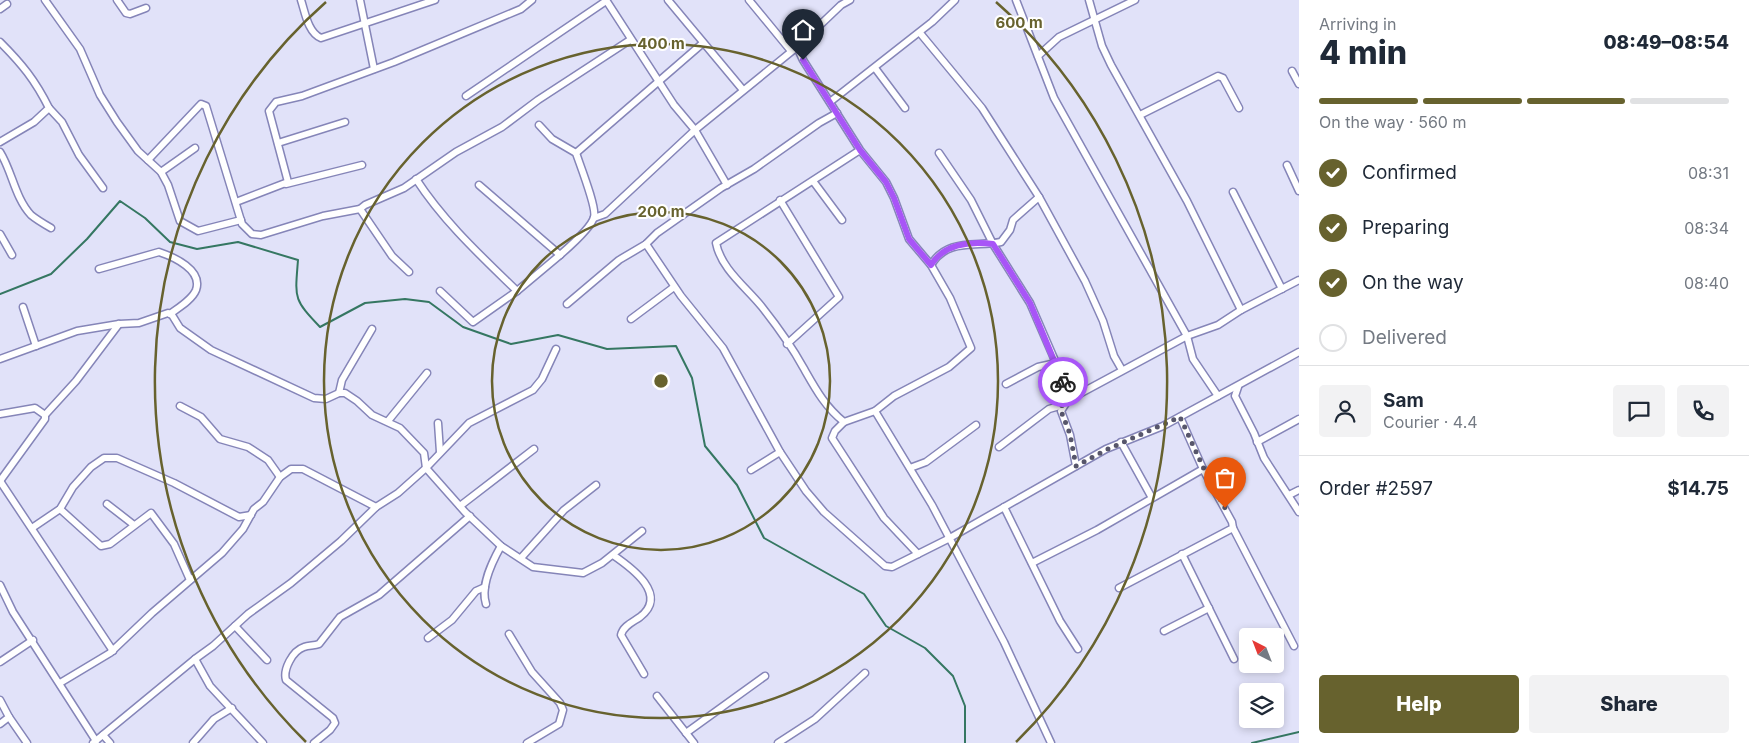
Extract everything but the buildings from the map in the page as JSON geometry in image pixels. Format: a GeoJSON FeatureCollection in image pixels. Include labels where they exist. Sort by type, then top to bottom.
{"type":"FeatureCollection","features":[{"type":"Feature","properties":{"kind":"street"},"geometry":{"type":"LineString","coordinates":[[45,0],[80,49],[100,94],[117,122],[138,151],[161,172],[168,185],[180,221],[198,231],[241,220]]}},
{"type":"Feature","properties":{"kind":"street"},"geometry":{"type":"LineString","coordinates":[[117,0],[126,13],[130,14],[146,8]]}},
{"type":"Feature","properties":{"kind":"street"},"geometry":{"type":"LineString","coordinates":[[301,0],[307,19],[316,36],[321,38],[435,0]]}},
{"type":"Feature","properties":{"kind":"street"},"geometry":{"type":"LineString","coordinates":[[360,0],[374,68]]}},
{"type":"Feature","properties":{"kind":"street"},"geometry":{"type":"LineString","coordinates":[[286,184],[288,179],[269,111],[273,104],[302,96],[374,68],[521,8],[532,0]]}},
{"type":"Feature","properties":{"kind":"street"},"geometry":{"type":"LineString","coordinates":[[466,96],[606,0],[630,40],[660,81],[674,105],[695,130],[727,185]]}},
{"type":"Feature","properties":{"kind":"street"},"geometry":{"type":"LineString","coordinates":[[668,0],[743,90]]}},
{"type":"Feature","properties":{"kind":"street"},"geometry":{"type":"LineString","coordinates":[[749,0],[803,60],[860,150],[886,182],[909,239],[931,265],[950,298],[971,348],[949,367],[894,396],[876,411],[844,422],[835,431],[832,438],[884,518],[918,554]]}},
{"type":"Feature","properties":{"kind":"street"},"geometry":{"type":"LineString","coordinates":[[440,291],[473,322],[517,291],[560,254],[594,218],[605,214],[695,130],[794,49],[840,2],[850,0]]}},
{"type":"Feature","properties":{"kind":"street"},"geometry":{"type":"LineString","coordinates":[[830,102],[920,33],[955,0]]}},
{"type":"Feature","properties":{"kind":"street"},"geometry":{"type":"LineString","coordinates":[[1016,0],[1054,98],[1187,336],[1193,359],[1218,396]]}},
{"type":"Feature","properties":{"kind":"street"},"geometry":{"type":"LineString","coordinates":[[1089,0],[1094,22],[1111,66],[1140,115],[1242,310]]}},
{"type":"Feature","properties":{"kind":"street"},"geometry":{"type":"LineString","coordinates":[[1038,56],[1059,37],[1094,22],[1135,0]]}},
{"type":"Feature","properties":{"kind":"street"},"geometry":{"type":"LineString","coordinates":[[0,9],[7,4]]}},
{"type":"Feature","properties":{"kind":"street"},"geometry":{"type":"LineString","coordinates":[[920,33],[982,108],[1038,197],[1085,281],[1103,321],[1114,356],[1122,370]]}},
{"type":"Feature","properties":{"kind":"street"},"geometry":{"type":"LineString","coordinates":[[148,160],[201,104],[204,104],[241,220],[249,232],[256,235],[323,216],[360,209],[404,188],[456,152],[502,127],[538,100],[630,40]]}},
{"type":"Feature","properties":{"kind":"street"},"geometry":{"type":"LineString","coordinates":[[0,42],[14,54],[25,68],[49,108],[62,122],[79,154],[103,188]]}},
{"type":"Feature","properties":{"kind":"street"},"geometry":{"type":"LineString","coordinates":[[576,153],[703,43]]}},
{"type":"Feature","properties":{"kind":"street"},"geometry":{"type":"LineString","coordinates":[[1034,47],[1049,45]]}},
{"type":"Feature","properties":{"kind":"street"},"geometry":{"type":"LineString","coordinates":[[875,68],[905,108]]}},
{"type":"Feature","properties":{"kind":"street"},"geometry":{"type":"LineString","coordinates":[[1292,71],[1299,84]]}},
{"type":"Feature","properties":{"kind":"street"},"geometry":{"type":"LineString","coordinates":[[1140,115],[1218,76],[1223,78],[1239,108]]}},
{"type":"Feature","properties":{"kind":"street"},"geometry":{"type":"LineString","coordinates":[[0,142],[34,122],[49,108]]}},
{"type":"Feature","properties":{"kind":"street"},"geometry":{"type":"LineString","coordinates":[[567,304],[619,260],[646,244],[657,233],[837,113]]}},
{"type":"Feature","properties":{"kind":"street"},"geometry":{"type":"LineString","coordinates":[[278,143],[345,122]]}},
{"type":"Feature","properties":{"kind":"street"},"geometry":{"type":"LineString","coordinates":[[539,125],[552,139],[576,153],[595,212],[594,218]]}},
{"type":"Feature","properties":{"kind":"street"},"geometry":{"type":"LineString","coordinates":[[161,172],[195,148]]}},
{"type":"Feature","properties":{"kind":"street"},"geometry":{"type":"LineString","coordinates":[[844,422],[834,414],[815,390],[761,306],[734,276],[716,243],[860,150]]}},
{"type":"Feature","properties":{"kind":"street"},"geometry":{"type":"LineString","coordinates":[[0,152],[9,167],[18,194],[31,214],[50,228]]}},
{"type":"Feature","properties":{"kind":"street"},"geometry":{"type":"LineString","coordinates":[[940,153],[971,200],[993,244],[1030,303],[1056,363],[1068,400]]}},
{"type":"Feature","properties":{"kind":"street"},"geometry":{"type":"LineString","coordinates":[[236,202],[286,184],[362,165]]}},
{"type":"Feature","properties":{"kind":"street"},"geometry":{"type":"LineString","coordinates":[[1287,165],[1299,191]]}},
{"type":"Feature","properties":{"kind":"street"},"geometry":{"type":"LineString","coordinates":[[416,179],[434,206],[458,235],[517,291]]}},
{"type":"Feature","properties":{"kind":"street"},"geometry":{"type":"LineString","coordinates":[[813,181],[842,220]]}},
{"type":"Feature","properties":{"kind":"street"},"geometry":{"type":"LineString","coordinates":[[479,185],[560,254]]}},
{"type":"Feature","properties":{"kind":"street"},"geometry":{"type":"LineString","coordinates":[[1233,192],[1282,289]]}},
{"type":"Feature","properties":{"kind":"street"},"geometry":{"type":"LineString","coordinates":[[931,265],[936,256],[960,244],[993,244],[1001,242],[1005,238],[1013,220],[1038,197]]}},
{"type":"Feature","properties":{"kind":"street"},"geometry":{"type":"LineString","coordinates":[[780,200],[839,298],[787,344]]}},
{"type":"Feature","properties":{"kind":"street"},"geometry":{"type":"LineString","coordinates":[[360,209],[392,256],[410,272]]}},
{"type":"Feature","properties":{"kind":"street"},"geometry":{"type":"LineString","coordinates":[[1,238],[12,255]]}},
{"type":"Feature","properties":{"kind":"street"},"geometry":{"type":"LineString","coordinates":[[646,244],[674,287],[723,348],[780,452],[806,491],[824,512],[885,566],[892,567],[918,554],[1121,442],[1180,417],[1299,352]]}},
{"type":"Feature","properties":{"kind":"street"},"geometry":{"type":"LineString","coordinates":[[0,359],[77,331],[119,324],[139,323],[170,314],[195,292],[197,282],[190,268],[159,252],[99,269]]}},
{"type":"Feature","properties":{"kind":"street"},"geometry":{"type":"LineString","coordinates":[[999,447],[1049,408],[1062,405],[1122,370],[1187,336],[1218,325],[1299,280]]}},
{"type":"Feature","properties":{"kind":"street"},"geometry":{"type":"LineString","coordinates":[[631,319],[674,287]]}},
{"type":"Feature","properties":{"kind":"street"},"geometry":{"type":"LineString","coordinates":[[22,306],[36,346]]}},
{"type":"Feature","properties":{"kind":"street"},"geometry":{"type":"LineString","coordinates":[[170,314],[180,328],[211,350],[320,400],[345,393],[372,415],[388,421],[413,439],[424,453],[426,468],[470,516],[501,546],[538,569],[584,574],[613,555],[642,531]]}},
{"type":"Feature","properties":{"kind":"street"},"geometry":{"type":"LineString","coordinates":[[113,650],[0,481],[45,420],[45,415],[76,381],[119,324]]}},
{"type":"Feature","properties":{"kind":"street"},"geometry":{"type":"LineString","coordinates":[[339,394],[342,380],[372,329]]}},
{"type":"Feature","properties":{"kind":"street"},"geometry":{"type":"LineString","coordinates":[[0,585],[13,612],[60,683],[94,742],[195,658],[213,646],[235,626],[291,583],[376,507],[398,493],[426,468],[469,423],[533,390],[542,379],[556,349]]}},
{"type":"Feature","properties":{"kind":"street"},"geometry":{"type":"LineString","coordinates":[[1006,384],[1038,367],[1056,363]]}},
{"type":"Feature","properties":{"kind":"street"},"geometry":{"type":"LineString","coordinates":[[388,421],[427,372]]}},
{"type":"Feature","properties":{"kind":"street"},"geometry":{"type":"LineString","coordinates":[[1238,387],[1235,396],[1254,433],[1264,458],[1299,512]]}},
{"type":"Feature","properties":{"kind":"street"},"geometry":{"type":"LineString","coordinates":[[1062,405],[1061,411],[1070,434],[1076,466]]}},
{"type":"Feature","properties":{"kind":"street"},"geometry":{"type":"LineString","coordinates":[[180,406],[201,418],[220,439],[248,447],[268,460],[280,477]]}},
{"type":"Feature","properties":{"kind":"street"},"geometry":{"type":"LineString","coordinates":[[0,414],[35,408],[45,415]]}},
{"type":"Feature","properties":{"kind":"street"},"geometry":{"type":"LineString","coordinates":[[876,411],[932,505],[1004,642],[1051,743]]}},
{"type":"Feature","properties":{"kind":"street"},"geometry":{"type":"LineString","coordinates":[[1180,417],[1204,469],[1232,522],[1233,528],[1294,646]]}},
{"type":"Feature","properties":{"kind":"street"},"geometry":{"type":"LineString","coordinates":[[1257,442],[1299,420]]}},
{"type":"Feature","properties":{"kind":"street"},"geometry":{"type":"LineString","coordinates":[[438,423],[440,452]]}},
{"type":"Feature","properties":{"kind":"street"},"geometry":{"type":"LineString","coordinates":[[910,468],[926,462],[976,425]]}},
{"type":"Feature","properties":{"kind":"street"},"geometry":{"type":"LineString","coordinates":[[1121,442],[1152,498]]}},
{"type":"Feature","properties":{"kind":"street"},"geometry":{"type":"LineString","coordinates":[[460,506],[534,449]]}},
{"type":"Feature","properties":{"kind":"street"},"geometry":{"type":"LineString","coordinates":[[751,470],[780,452]]}},
{"type":"Feature","properties":{"kind":"street"},"geometry":{"type":"LineString","coordinates":[[32,528],[60,509],[73,487],[91,467],[104,458],[117,458],[194,492],[239,518],[251,515]]}},
{"type":"Feature","properties":{"kind":"street"},"geometry":{"type":"LineString","coordinates":[[60,683],[113,650],[222,553],[280,477],[290,469],[303,470],[376,507]]}},
{"type":"Feature","properties":{"kind":"street"},"geometry":{"type":"LineString","coordinates":[[1032,563],[1204,469]]}},
{"type":"Feature","properties":{"kind":"street"},"geometry":{"type":"LineString","coordinates":[[520,558],[564,510],[596,485]]}},
{"type":"Feature","properties":{"kind":"street"},"geometry":{"type":"LineString","coordinates":[[1289,495],[1299,490]]}},
{"type":"Feature","properties":{"kind":"street"},"geometry":{"type":"LineString","coordinates":[[107,504],[134,525]]}},
{"type":"Feature","properties":{"kind":"street"},"geometry":{"type":"LineString","coordinates":[[1004,507],[1060,621],[1078,648]]}},
{"type":"Feature","properties":{"kind":"street"},"geometry":{"type":"LineString","coordinates":[[60,509],[101,546],[110,544],[148,515],[154,515],[174,544],[190,580]]}},
{"type":"Feature","properties":{"kind":"street"},"geometry":{"type":"LineString","coordinates":[[314,743],[330,730],[335,723],[333,718],[286,680],[286,668],[289,662],[304,647],[320,644],[340,617],[379,595],[470,516]]}},
{"type":"Feature","properties":{"kind":"street"},"geometry":{"type":"LineString","coordinates":[[1119,588],[1233,528]]}},
{"type":"Feature","properties":{"kind":"street"},"geometry":{"type":"LineString","coordinates":[[486,604],[484,596],[485,587],[501,546]]}},
{"type":"Feature","properties":{"kind":"street"},"geometry":{"type":"LineString","coordinates":[[1182,554],[1234,659]]}},
{"type":"Feature","properties":{"kind":"street"},"geometry":{"type":"LineString","coordinates":[[613,555],[639,575],[652,600],[649,608],[627,625],[621,635],[644,674]]}},
{"type":"Feature","properties":{"kind":"street"},"geometry":{"type":"LineString","coordinates":[[428,638],[452,620],[476,591],[485,587]]}},
{"type":"Feature","properties":{"kind":"street"},"geometry":{"type":"LineString","coordinates":[[1164,631],[1209,608]]}},
{"type":"Feature","properties":{"kind":"street"},"geometry":{"type":"LineString","coordinates":[[235,626],[267,660]]}},
{"type":"Feature","properties":{"kind":"street"},"geometry":{"type":"LineString","coordinates":[[509,634],[532,672],[564,710],[559,724],[527,743]]}},
{"type":"Feature","properties":{"kind":"street"},"geometry":{"type":"LineString","coordinates":[[0,662],[33,640]]}},
{"type":"Feature","properties":{"kind":"street"},"geometry":{"type":"LineString","coordinates":[[195,658],[210,686],[263,743]]}},
{"type":"Feature","properties":{"kind":"street"},"geometry":{"type":"LineString","coordinates":[[778,743],[815,719],[865,673]]}},
{"type":"Feature","properties":{"kind":"street"},"geometry":{"type":"LineString","coordinates":[[686,733],[765,676]]}},
{"type":"Feature","properties":{"kind":"street"},"geometry":{"type":"LineString","coordinates":[[657,696],[694,743]]}},
{"type":"Feature","properties":{"kind":"street"},"geometry":{"type":"LineString","coordinates":[[0,700],[27,743]]}},
{"type":"Feature","properties":{"kind":"street"},"geometry":{"type":"LineString","coordinates":[[193,743],[214,719],[232,708]]}},
{"type":"Feature","properties":{"kind":"street"},"geometry":{"type":"LineString","coordinates":[[0,724],[9,717]]}},
{"type":"Feature","properties":{"kind":"street"},"geometry":{"type":"LineString","coordinates":[[103,735],[110,743]]}},
{"type":"Feature","properties":{"kind":"waterway"},"geometry":{"type":"LineString","coordinates":[[0,294],[51,274],[87,239],[120,201],[145,218],[170,242],[197,249],[238,242],[298,260],[296,283],[300,304],[320,327],[365,303],[405,299],[429,302],[463,327],[511,344],[558,335],[607,349],[676,346],[692,378],[705,446],[737,485],[764,538],[864,594],[886,626],[925,648],[953,676],[965,706],[965,743]]}},
{"type":"Feature","properties":{"kind":"waterway"},"geometry":{"type":"LineString","coordinates":[[1252,743],[1299,732]]}},
{"type":"Feature","properties":{"kind":"way so far"},"geometry":{"type":"LineString","coordinates":[[1063,382],[1068,400],[1062,405],[1061,411],[1070,434],[1076,466],[1121,442],[1163,426],[1180,417],[1204,469],[1225,508]]}},
{"type":"Feature","properties":{"kind":"route"},"geometry":{"type":"LineString","coordinates":[[803,60],[817,79],[860,150],[886,182],[909,239],[931,265],[936,256],[960,244],[993,244],[1030,303],[1063,382]]}}]}
